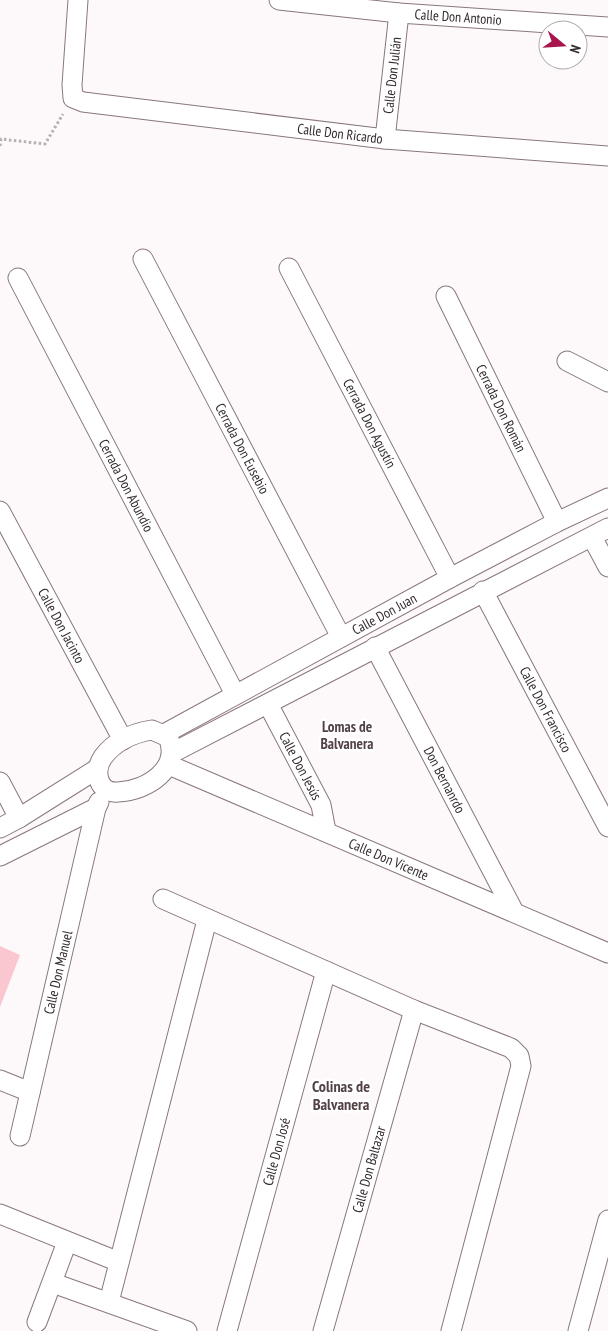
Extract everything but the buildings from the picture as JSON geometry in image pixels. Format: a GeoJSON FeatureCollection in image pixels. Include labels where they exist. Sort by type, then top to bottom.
{"type":"FeatureCollection","features":[{"type":"Feature","properties":{"kind":"street"},"geometry":{"type":"LineString","coordinates":[[73,98],[72,85],[78,0]]}},
{"type":"Feature","properties":{"kind":"street","name":"Calle Don Antonio"},"geometry":{"type":"LineString","coordinates":[[279,0],[399,13],[608,27]]}},
{"type":"Feature","properties":{"kind":"street","name":"Calle Don Julián"},"geometry":{"type":"LineString","coordinates":[[385,138],[399,13]]}},
{"type":"Feature","properties":{"kind":"street","name":"Calle Don Ricardo"},"geometry":{"type":"LineString","coordinates":[[73,98],[83,102],[385,138],[608,156]]}},
{"type":"Feature","properties":{"kind":"street","name":"Cerrada Don Eusebio"},"geometry":{"type":"LineString","coordinates":[[143,259],[341,637]]}},
{"type":"Feature","properties":{"kind":"street","name":"Cerrada Don Agustín"},"geometry":{"type":"LineString","coordinates":[[289,268],[450,578]]}},
{"type":"Feature","properties":{"kind":"street","name":"Cerrada Don Abundio"},"geometry":{"type":"LineString","coordinates":[[18,278],[235,694]]}},
{"type":"Feature","properties":{"kind":"street","name":"Cerrada Don Román"},"geometry":{"type":"LineString","coordinates":[[446,296],[556,522]]}},
{"type":"Feature","properties":{"kind":"street"},"geometry":{"type":"LineString","coordinates":[[567,360],[608,382]]}},
{"type":"Feature","properties":{"kind":"street","name":"Calle Don Juan"},"geometry":{"type":"LineString","coordinates":[[164,734],[450,578],[556,522],[608,498]]}},
{"type":"Feature","properties":{"kind":"street","name":"Calle Don Jacinto"},"geometry":{"type":"LineString","coordinates":[[0,511],[123,740]]}},
{"type":"Feature","properties":{"kind":"street"},"geometry":{"type":"LineString","coordinates":[[600,533],[608,567]]}},
{"type":"Feature","properties":{"kind":"street","name":"Calle Don Juan"},"geometry":{"type":"LineString","coordinates":[[170,759],[268,704],[483,591],[600,533]]}},
{"type":"Feature","properties":{"kind":"street","name":"Calle Don Francisco"},"geometry":{"type":"LineString","coordinates":[[483,591],[608,827]]}},
{"type":"Feature","properties":{"kind":"street","name":"Don Bernanrdo"},"geometry":{"type":"LineString","coordinates":[[375,648],[514,912]]}},
{"type":"Feature","properties":{"kind":"street","name":"Calle Don Jesús"},"geometry":{"type":"LineString","coordinates":[[268,704],[321,805],[326,832]]}},
{"type":"Feature","properties":{"kind":"street"},"geometry":{"type":"LineString","coordinates":[[0,828],[97,769],[111,748],[138,732],[152,730],[164,734],[170,742],[170,759],[142,787],[117,793],[106,790],[98,779],[97,769]]}},
{"type":"Feature","properties":{"kind":"street","name":"Calle Don Vicente"},"geometry":{"type":"LineString","coordinates":[[170,759],[326,832],[608,953]]}},
{"type":"Feature","properties":{"kind":"street"},"geometry":{"type":"LineString","coordinates":[[0,782],[19,818]]}},
{"type":"Feature","properties":{"kind":"street"},"geometry":{"type":"LineString","coordinates":[[0,856],[96,808],[106,790]]}},
{"type":"Feature","properties":{"kind":"street","name":"Calle Don Manuel"},"geometry":{"type":"LineString","coordinates":[[20,1136],[96,808]]}},
{"type":"Feature","properties":{"kind":"street"},"geometry":{"type":"LineString","coordinates":[[163,900],[414,1010],[511,1048],[519,1056],[521,1066],[451,1331]]}},
{"type":"Feature","properties":{"kind":"street"},"geometry":{"type":"LineString","coordinates":[[109,1302],[207,920]]}},
{"type":"Feature","properties":{"kind":"street","name":"Calle Don José"},"geometry":{"type":"LineString","coordinates":[[227,1331],[326,971]]}},
{"type":"Feature","properties":{"kind":"street","name":"Calle Don Baltazar"},"geometry":{"type":"LineString","coordinates":[[323,1331],[414,1010]]}},
{"type":"Feature","properties":{"kind":"street"},"geometry":{"type":"LineString","coordinates":[[0,1080],[30,1092]]}},
{"type":"Feature","properties":{"kind":"street"},"geometry":{"type":"LineString","coordinates":[[0,1214],[119,1262]]}},
{"type":"Feature","properties":{"kind":"street"},"geometry":{"type":"LineString","coordinates":[[578,1331],[606,1232]]}},
{"type":"Feature","properties":{"kind":"street"},"geometry":{"type":"LineString","coordinates":[[37,1322],[67,1242]]}},
{"type":"Feature","properties":{"kind":"street"},"geometry":{"type":"LineString","coordinates":[[53,1282],[187,1331]]}},
{"type":"Feature","properties":{"kind":"path"},"geometry":{"type":"LineString","coordinates":[[0,146],[1,139],[45,144],[73,98]]}},
{"type":"Feature","properties":{"kind":"shaded area"},"geometry":{"type":"Polygon","coordinates":[[[0,946],[20,955],[0,1007],[0,946]]]}},
{"type":"Feature","properties":{"kind":"district","name":"Lomas de Balvanera"},"geometry":{"type":"Point","coordinates":[347,736]}},
{"type":"Feature","properties":{"kind":"district","name":"Colinas de Balvanera"},"geometry":{"type":"Point","coordinates":[341,1095]}}]}
